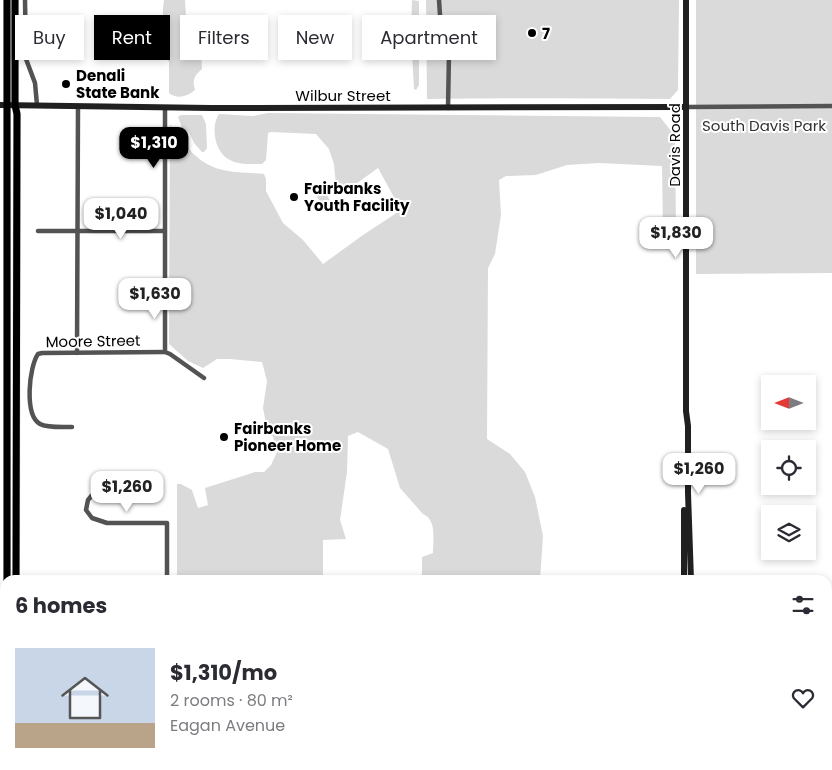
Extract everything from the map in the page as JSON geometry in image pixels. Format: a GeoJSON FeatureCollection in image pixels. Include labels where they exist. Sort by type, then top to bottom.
{"type":"FeatureCollection","features":[{"type":"Feature","properties":{"kind":"main road"},"geometry":{"type":"LineString","coordinates":[[6,0],[7,575]]}},
{"type":"Feature","properties":{"kind":"main road"},"geometry":{"type":"LineString","coordinates":[[7,105],[15,0]]}},
{"type":"Feature","properties":{"kind":"main road"},"geometry":{"type":"LineString","coordinates":[[7,105],[17,114],[16,575]]}},
{"type":"Feature","properties":{"kind":"street"},"geometry":{"type":"LineString","coordinates":[[25,0],[26,59],[35,82],[37,102]]}},
{"type":"Feature","properties":{"kind":"street"},"geometry":{"type":"LineString","coordinates":[[439,0],[440,15],[447,36],[449,53],[448,108]]}},
{"type":"Feature","properties":{"kind":"street","name":"Davis Road"},"geometry":{"type":"LineString","coordinates":[[684,575],[686,0]]}},
{"type":"Feature","properties":{"kind":"street","name":"Wilbur Street"},"geometry":{"type":"LineString","coordinates":[[7,105],[37,102],[78,106],[165,108],[686,107]]}},
{"type":"Feature","properties":{"kind":"street"},"geometry":{"type":"LineString","coordinates":[[77,353],[78,106]]}},
{"type":"Feature","properties":{"kind":"street"},"geometry":{"type":"LineString","coordinates":[[686,107],[832,106]]}},
{"type":"Feature","properties":{"kind":"street"},"geometry":{"type":"LineString","coordinates":[[165,108],[165,352],[204,378]]}},
{"type":"Feature","properties":{"kind":"street"},"geometry":{"type":"LineString","coordinates":[[38,231],[164,231]]}},
{"type":"Feature","properties":{"kind":"street","name":"Moore Street"},"geometry":{"type":"LineString","coordinates":[[72,427],[45,426],[39,424],[34,419],[30,402],[31,378],[38,354],[165,352]]}},
{"type":"Feature","properties":{"kind":"street","name":"Davis Road"},"geometry":{"type":"LineString","coordinates":[[686,411],[688,426],[691,575]]}},
{"type":"Feature","properties":{"kind":"street"},"geometry":{"type":"LineString","coordinates":[[93,494],[88,500],[86,510],[92,518],[107,523],[167,522],[167,575]]}},
{"type":"Feature","properties":{"kind":"green space"},"geometry":{"type":"Polygon","coordinates":[[[164,0],[185,0],[186,15],[180,15],[180,60],[202,60],[202,69],[194,78],[195,90],[182,96],[175,96],[169,93],[169,62],[167,60],[170,60],[170,15],[163,15],[164,0]]]}},
{"type":"Feature","properties":{"kind":"green space"},"geometry":{"type":"Polygon","coordinates":[[[412,0],[419,1],[419,15],[412,15],[412,0]]]}},
{"type":"Feature","properties":{"kind":"green space"},"geometry":{"type":"Polygon","coordinates":[[[426,0],[679,0],[678,90],[670,99],[427,99],[427,60],[496,60],[496,15],[426,15],[426,0]]]}},
{"type":"Feature","properties":{"kind":"green space","name":"South Davis Park"},"geometry":{"type":"Polygon","coordinates":[[[696,0],[832,0],[832,273],[696,274],[696,0]]]}},
{"type":"Feature","properties":{"kind":"green space"},"geometry":{"type":"Polygon","coordinates":[[[412,60],[419,60],[419,85],[416,90],[414,89],[412,60]]]}},
{"type":"Feature","properties":{"kind":"green space"},"geometry":{"type":"Polygon","coordinates":[[[268,113],[660,117],[675,136],[675,260],[663,230],[662,166],[599,163],[567,165],[536,175],[506,176],[499,180],[501,215],[495,254],[488,268],[487,439],[510,454],[525,472],[535,497],[543,536],[540,575],[422,575],[422,557],[433,553],[433,531],[430,521],[400,488],[388,449],[358,432],[348,436],[347,472],[340,520],[346,539],[323,540],[323,575],[177,575],[177,484],[192,490],[198,508],[208,505],[205,488],[255,472],[264,472],[271,465],[278,450],[273,437],[267,429],[263,408],[267,381],[262,362],[217,359],[203,368],[188,361],[169,344],[170,125],[189,149],[215,168],[233,172],[264,174],[266,191],[283,223],[303,240],[323,264],[401,210],[378,168],[349,189],[336,186],[334,164],[329,149],[316,134],[268,133],[266,160],[262,164],[237,163],[225,157],[218,146],[215,132],[216,119],[219,114],[253,116],[268,113]]]}},
{"type":"Feature","properties":{"kind":"green space"},"geometry":{"type":"Polygon","coordinates":[[[181,115],[202,115],[206,124],[207,148],[204,152],[194,143],[189,132],[182,128],[178,117],[181,115]]]}},
{"type":"Feature","properties":{"kind":"green space"},"geometry":{"type":"Polygon","coordinates":[[[325,192],[331,202],[323,206],[317,197],[325,192]]]}},
{"type":"Feature","properties":{"kind":"place","name":"7"},"geometry":{"type":"Point","coordinates":[532,33]}},
{"type":"Feature","properties":{"kind":"place","name":"Denali State Bank"},"geometry":{"type":"Point","coordinates":[66,84]}},
{"type":"Feature","properties":{"kind":"place","name":"Fairbanks Youth Facility"},"geometry":{"type":"Point","coordinates":[294,197]}},
{"type":"Feature","properties":{"kind":"place","name":"Fairbanks Pioneer Home"},"geometry":{"type":"Point","coordinates":[224,437]}}]}
